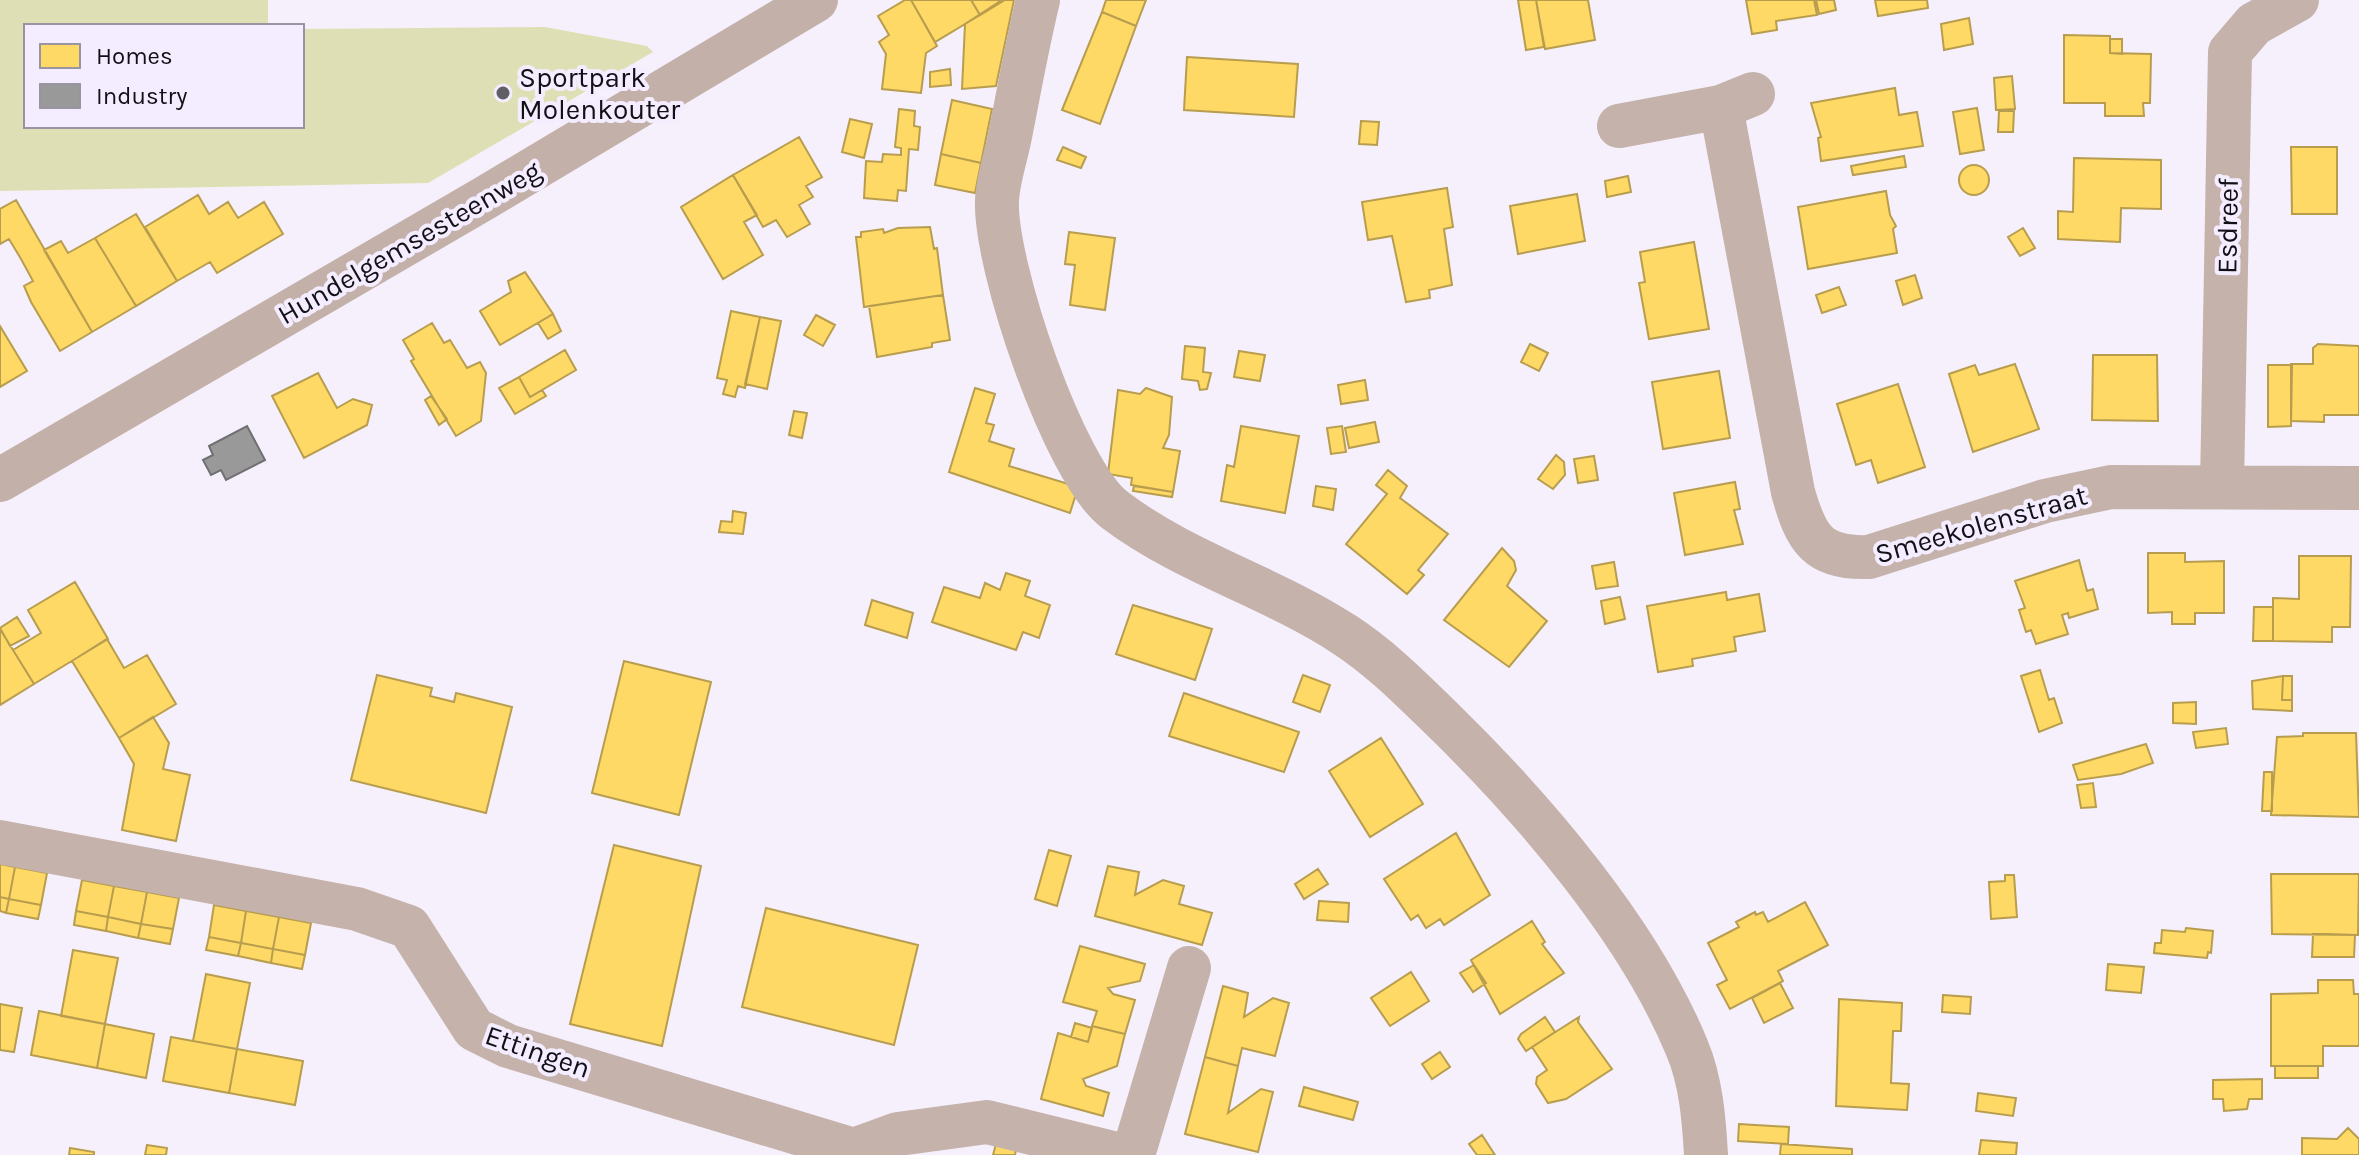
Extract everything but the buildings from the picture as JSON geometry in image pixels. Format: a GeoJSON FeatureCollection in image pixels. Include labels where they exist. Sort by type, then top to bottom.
{"type":"FeatureCollection","features":[{"type":"Feature","properties":{"kind":"main road","name":"Hundelgemsesteenweg"},"geometry":{"type":"LineString","coordinates":[[0,480],[470,207],[816,0]]}},
{"type":"Feature","properties":{"kind":"street"},"geometry":{"type":"LineString","coordinates":[[1038,0],[997,201],[1009,281],[1068,445],[1110,507],[1162,543],[1274,593],[1347,636],[1398,676],[1514,793],[1590,887],[1641,962],[1675,1022],[1689,1052],[1703,1107],[1706,1155]]}},
{"type":"Feature","properties":{"kind":"street","name":"Esdreef"},"geometry":{"type":"LineString","coordinates":[[2222,486],[2230,52],[2254,24],[2297,0]]}},
{"type":"Feature","properties":{"kind":"street","name":"Smeekolenstraat"},"geometry":{"type":"LineString","coordinates":[[1619,126],[1737,101],[1793,492],[1801,524],[1819,547],[1842,558],[1869,557],[2045,501],[2098,490],[2222,486],[2359,488]]}},
{"type":"Feature","properties":{"kind":"street","name":"Ettingen"},"geometry":{"type":"LineString","coordinates":[[0,842],[357,909],[409,927],[474,1029],[508,1046],[853,1153],[898,1134],[987,1122],[1121,1155]]}},
{"type":"Feature","properties":{"kind":"street"},"geometry":{"type":"LineString","coordinates":[[1133,1155],[1189,968]]}},
{"type":"Feature","properties":{"kind":"green space","name":"Sportpark Molenkouter"},"geometry":{"type":"Polygon","coordinates":[[[0,0],[268,0],[268,24],[24,24],[24,128],[304,128],[304,29],[545,27],[647,46],[653,52],[428,183],[0,191],[0,0]]]}},
{"type":"Feature","properties":{"kind":"place","name":"Sportpark Molenkouter"},"geometry":{"type":"Point","coordinates":[503,93]}}]}
